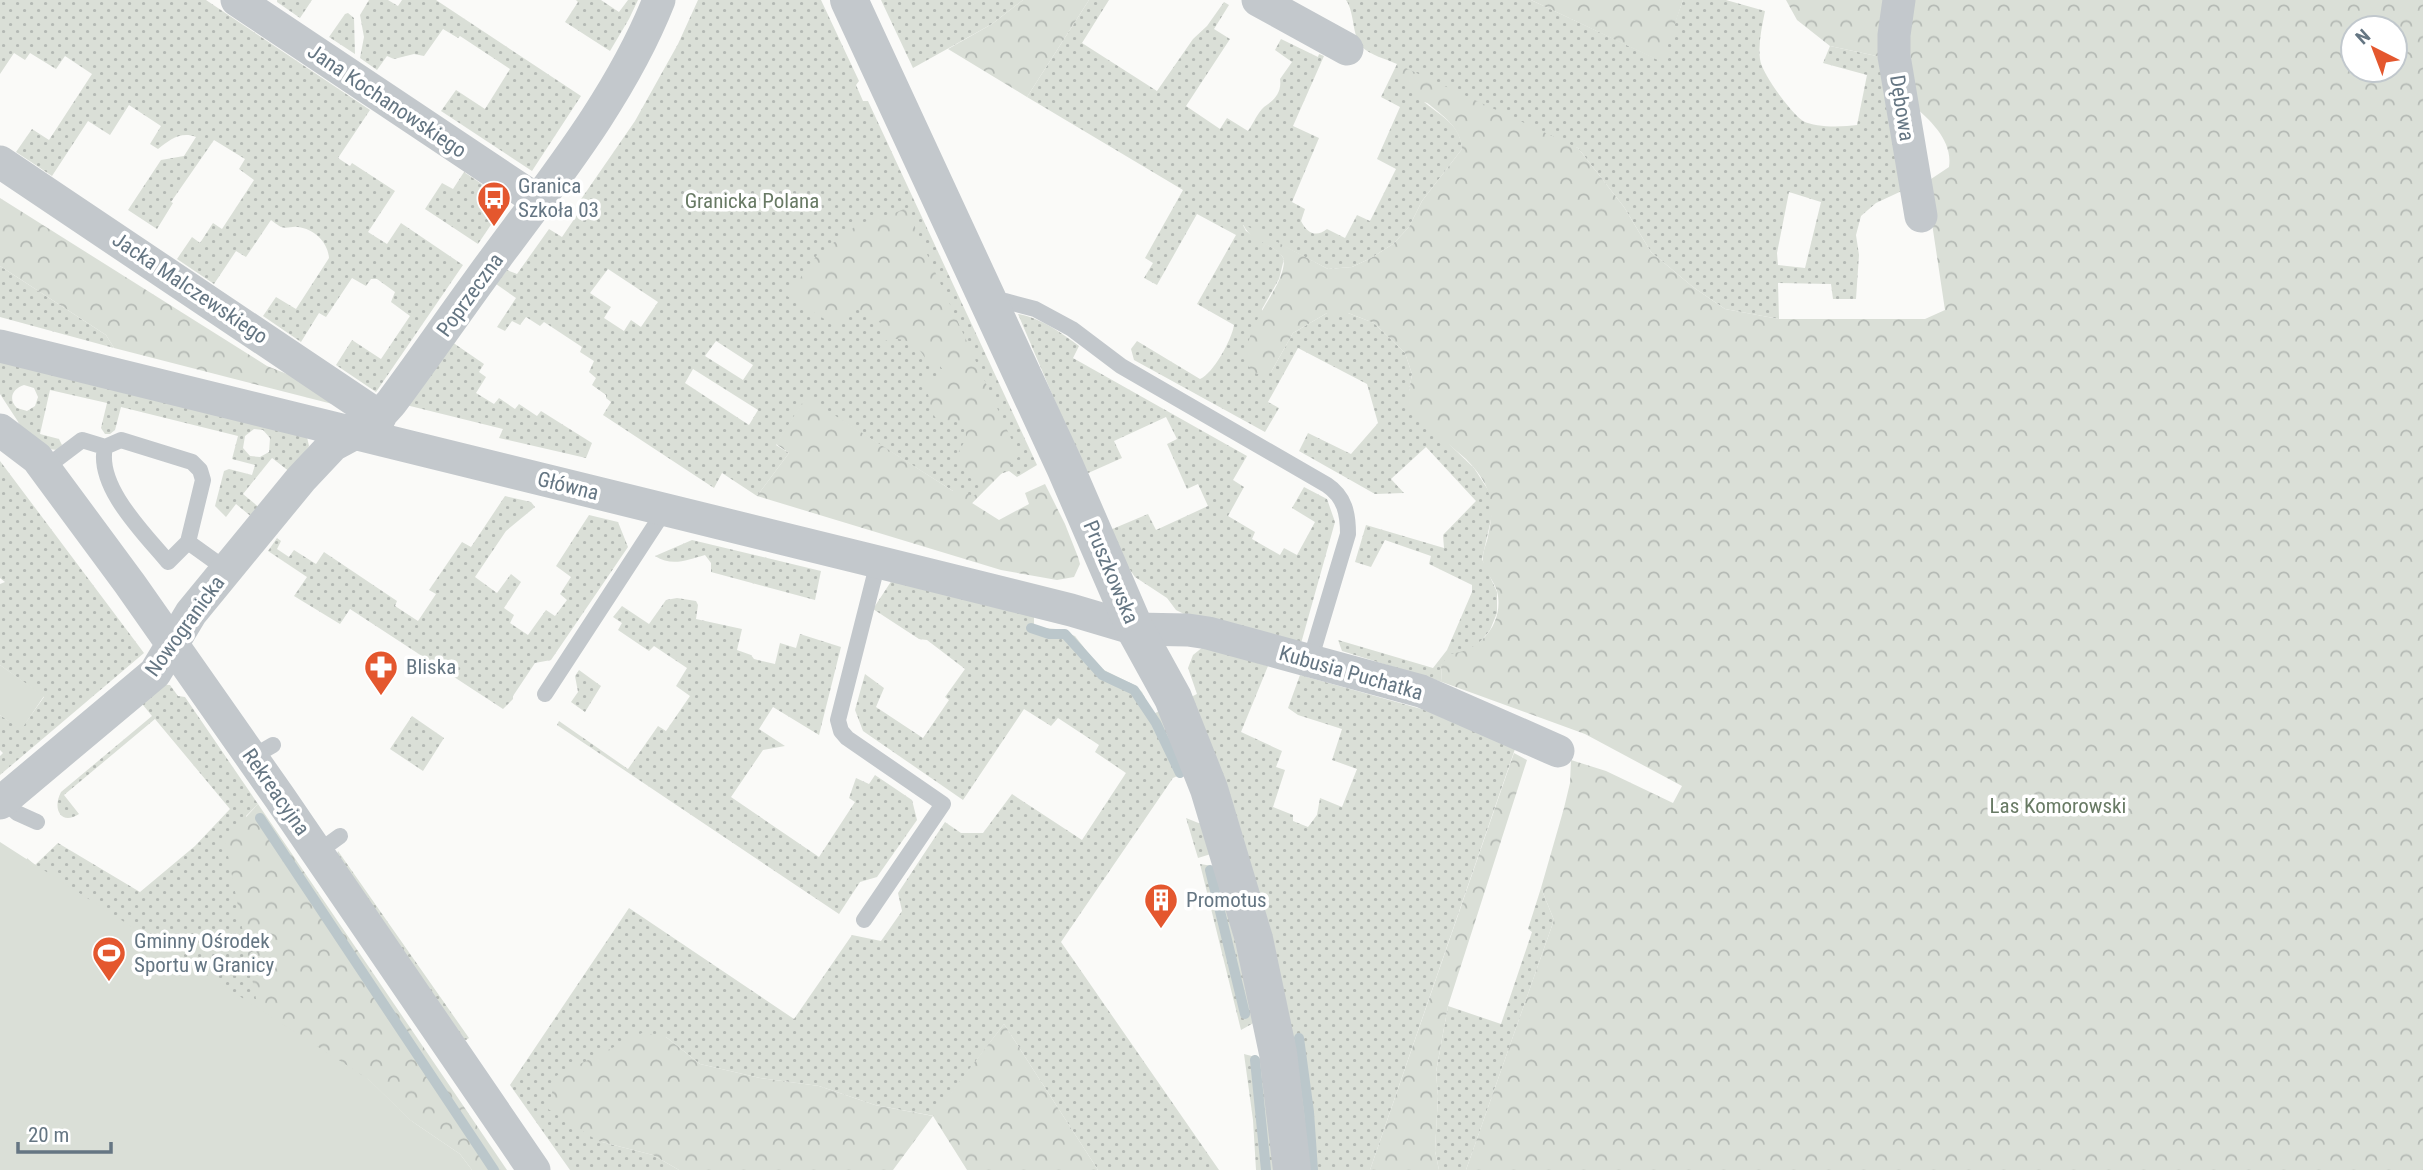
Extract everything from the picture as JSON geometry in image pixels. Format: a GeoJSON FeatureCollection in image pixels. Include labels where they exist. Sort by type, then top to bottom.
{"type":"FeatureCollection","features":[{"type":"Feature","properties":{"kind":"street","name":"Jana Kochanowskiego"},"geometry":{"type":"LineString","coordinates":[[237,0],[538,201]]}},
{"type":"Feature","properties":{"kind":"street","name":"Poprzeczna"},"geometry":{"type":"LineString","coordinates":[[367,426],[538,201],[602,108],[640,45],[659,0]]}},
{"type":"Feature","properties":{"kind":"street","name":"Pruszkowska"},"geometry":{"type":"LineString","coordinates":[[849,0],[1075,490],[1135,629],[1158,669],[1185,726],[1224,835],[1254,939],[1272,1024],[1292,1170]]}},
{"type":"Feature","properties":{"kind":"street"},"geometry":{"type":"LineString","coordinates":[[1258,0],[1347,49]]}},
{"type":"Feature","properties":{"kind":"street","name":"Dębowa"},"geometry":{"type":"LineString","coordinates":[[1899,0],[1895,21],[1894,56],[1921,216]]}},
{"type":"Feature","properties":{"kind":"street","name":"Jacka Malczewskiego"},"geometry":{"type":"LineString","coordinates":[[0,162],[367,426]]}},
{"type":"Feature","properties":{"kind":"street","name":"Główna"},"geometry":{"type":"LineString","coordinates":[[0,346],[367,426],[666,510],[1071,610],[1135,629]]}},
{"type":"Feature","properties":{"kind":"street","name":"Nowogranicka"},"geometry":{"type":"LineString","coordinates":[[2,802],[155,673],[187,619],[322,456],[334,445],[367,426]]}},
{"type":"Feature","properties":{"kind":"street","name":"Rekreacyjna"},"geometry":{"type":"LineString","coordinates":[[0,430],[20,443],[45,468],[173,645],[262,751],[329,844],[534,1170]]}},
{"type":"Feature","properties":{"kind":"street","name":"Kubusia Puchatka"},"geometry":{"type":"LineString","coordinates":[[1135,629],[1208,633],[1421,691],[1558,751]]}},
{"type":"Feature","properties":{"kind":"lane"},"geometry":{"type":"LineString","coordinates":[[988,302],[1004,301],[1035,309],[1072,329],[1121,366],[1334,490],[1344,504],[1348,534],[1310,661]]}},
{"type":"Feature","properties":{"kind":"lane"},"geometry":{"type":"LineString","coordinates":[[45,468],[82,439],[105,447],[121,440],[198,466],[203,480],[188,542],[168,562],[114,494],[104,463],[105,447]]}},
{"type":"Feature","properties":{"kind":"lane"},"geometry":{"type":"LineString","coordinates":[[545,694],[666,510]]}},
{"type":"Feature","properties":{"kind":"lane"},"geometry":{"type":"LineString","coordinates":[[188,542],[227,570]]}},
{"type":"Feature","properties":{"kind":"lane"},"geometry":{"type":"LineString","coordinates":[[864,920],[943,804],[847,738],[839,726],[838,720],[878,562]]}},
{"type":"Feature","properties":{"kind":"lane"},"geometry":{"type":"LineString","coordinates":[[2,802],[17,813],[37,822]]}},
{"type":"Feature","properties":{"kind":"green space"},"geometry":{"type":"Polygon","coordinates":[[[0,0],[206,0],[370,110],[338,158],[350,166],[352,163],[395,191],[368,232],[387,244],[401,223],[463,265],[376,392],[336,365],[352,340],[381,359],[410,316],[391,302],[395,292],[377,279],[371,279],[366,286],[352,278],[326,317],[319,313],[301,342],[263,316],[276,297],[296,309],[329,258],[326,247],[315,233],[304,228],[281,227],[271,220],[246,257],[236,251],[214,284],[177,259],[192,237],[200,243],[213,223],[222,229],[254,180],[239,169],[245,159],[214,140],[171,202],[173,203],[157,229],[128,210],[161,160],[184,156],[196,137],[180,136],[158,149],[150,144],[161,126],[129,105],[110,135],[88,121],[52,176],[16,152],[32,129],[49,140],[92,74],[65,56],[56,69],[30,53],[25,60],[14,53],[0,74],[0,0]]]}},
{"type":"Feature","properties":{"kind":"green space"},"geometry":{"type":"Polygon","coordinates":[[[277,0],[312,0],[300,18],[277,0]]]}},
{"type":"Feature","properties":{"kind":"green space"},"geometry":{"type":"Polygon","coordinates":[[[369,0],[388,0],[398,6],[402,0],[436,0],[581,96],[532,171],[441,111],[456,90],[485,109],[510,69],[460,36],[458,38],[443,29],[424,56],[414,54],[394,59],[387,56],[377,70],[360,58],[364,37],[360,15],[369,0]]]}},
{"type":"Feature","properties":{"kind":"green space"},"geometry":{"type":"Polygon","coordinates":[[[576,0],[601,0],[619,12],[628,0],[638,0],[610,51],[565,22],[578,2],[576,0]]]}},
{"type":"Feature","properties":{"kind":"green space","name":"Granicka Polana"},"geometry":{"type":"Polygon","coordinates":[[[698,0],[821,0],[859,81],[856,85],[863,101],[868,101],[1037,465],[1017,477],[1009,471],[1000,474],[972,503],[806,398],[776,445],[789,453],[757,496],[722,473],[714,488],[603,415],[611,402],[592,385],[596,378],[589,372],[594,361],[580,352],[582,347],[544,322],[540,326],[526,317],[520,325],[512,321],[505,331],[497,327],[516,298],[496,284],[507,270],[517,274],[549,229],[562,237],[581,209],[577,205],[635,121],[678,44],[698,0]],[[608,269],[590,293],[611,307],[604,318],[624,331],[631,320],[641,327],[658,302],[608,269]],[[716,341],[705,356],[743,380],[753,365],[716,341]],[[693,369],[685,383],[749,425],[758,410],[693,369]]]}},
{"type":"Feature","properties":{"kind":"green space"},"geometry":{"type":"Polygon","coordinates":[[[881,0],[1023,0],[992,24],[913,68],[881,0]]]}},
{"type":"Feature","properties":{"kind":"green space"},"geometry":{"type":"Polygon","coordinates":[[[1023,0],[1089,0],[1027,97],[948,49],[992,24],[1023,0]]]}},
{"type":"Feature","properties":{"kind":"green space"},"geometry":{"type":"Polygon","coordinates":[[[1089,0],[1109,0],[1082,43],[1157,91],[1193,39],[1207,26],[1224,2],[1229,5],[1214,29],[1230,39],[1186,106],[1220,129],[1227,118],[1248,131],[1262,109],[1276,96],[1280,79],[1292,62],[1275,50],[1281,39],[1318,57],[1319,54],[1324,56],[1293,126],[1319,138],[1292,202],[1305,209],[1301,221],[1306,229],[1316,234],[1327,229],[1345,238],[1357,215],[1370,221],[1396,169],[1377,159],[1400,107],[1381,97],[1397,64],[1362,47],[1346,0],[1531,0],[1661,61],[1683,0],[1726,0],[1765,11],[1760,47],[1762,65],[1785,102],[1798,117],[1808,123],[1830,126],[1857,125],[1867,75],[1823,63],[1830,46],[1886,58],[1906,189],[1876,203],[1861,216],[1856,235],[1859,255],[1856,299],[1833,299],[1831,284],[1778,283],[1779,319],[1725,309],[1651,252],[1624,207],[1578,148],[1424,102],[1454,127],[1462,149],[1422,201],[1409,227],[1393,244],[1352,267],[1328,269],[1243,225],[1246,231],[1279,252],[1284,259],[1279,279],[1262,309],[1271,372],[1293,333],[1327,313],[1348,313],[1374,323],[1405,353],[1412,374],[1409,391],[1450,445],[1474,468],[1492,496],[1492,515],[1482,559],[1497,592],[1497,613],[1490,630],[1482,640],[1472,649],[1441,665],[1442,682],[1342,651],[1338,640],[1433,668],[1447,650],[1472,592],[1472,585],[1429,564],[1431,556],[1385,540],[1371,567],[1355,562],[1366,525],[1444,548],[1443,535],[1476,501],[1426,447],[1391,479],[1404,493],[1375,494],[1299,451],[1308,433],[1351,454],[1378,423],[1367,384],[1298,348],[1268,402],[1279,408],[1265,432],[1134,360],[1131,349],[1137,341],[1200,379],[1211,370],[1226,347],[1234,325],[1197,304],[1236,235],[1197,214],[1157,285],[1144,278],[1153,263],[1145,258],[1183,190],[1027,97],[1089,0]],[[1789,192],[1777,253],[1778,265],[1805,268],[1821,202],[1789,192]]]}},
{"type":"Feature","properties":{"kind":"green space"},"geometry":{"type":"Polygon","coordinates":[[[1531,0],[1683,0],[1662,62],[1531,0]]]}},
{"type":"Feature","properties":{"kind":"green space"},"geometry":{"type":"Polygon","coordinates":[[[1786,0],[1892,0],[1886,58],[1830,46],[1797,20],[1786,0]]]}},
{"type":"Feature","properties":{"kind":"green space","name":"Las Komorowski"},"geometry":{"type":"Polygon","coordinates":[[[1907,0],[2423,0],[2423,1170],[1466,1170],[1554,920],[1541,888],[1570,783],[1571,760],[1606,771],[1673,803],[1682,786],[1585,734],[1442,682],[1441,665],[1449,654],[1471,648],[1480,642],[1488,634],[1497,614],[1497,591],[1483,561],[1491,513],[1486,485],[1466,459],[1406,408],[1412,374],[1405,353],[1374,323],[1348,313],[1327,313],[1293,333],[1271,372],[1258,374],[1250,371],[1247,355],[1249,340],[1254,325],[1277,285],[1284,259],[1274,249],[1251,235],[1243,224],[1328,269],[1352,267],[1393,244],[1409,227],[1422,201],[1462,149],[1459,136],[1452,125],[1410,88],[1397,64],[1578,148],[1624,207],[1651,252],[1725,309],[1779,319],[1925,319],[1945,310],[1927,190],[1931,179],[1949,167],[1948,149],[1944,140],[1913,105],[1907,0]]]}},
{"type":"Feature","properties":{"kind":"green space"},"geometry":{"type":"Polygon","coordinates":[[[348,13],[354,18],[355,54],[329,37],[348,13]]]}},
{"type":"Feature","properties":{"kind":"green space"},"geometry":{"type":"Polygon","coordinates":[[[464,172],[507,201],[478,244],[425,209],[442,183],[453,189],[464,172]]]}},
{"type":"Feature","properties":{"kind":"green space"},"geometry":{"type":"Polygon","coordinates":[[[0,198],[267,366],[352,409],[114,348],[106,335],[0,266],[0,198]]]}},
{"type":"Feature","properties":{"kind":"green space"},"geometry":{"type":"Polygon","coordinates":[[[906,208],[1019,456],[972,503],[999,520],[1029,504],[1025,493],[1045,484],[1078,557],[1080,564],[1074,577],[1057,580],[1001,570],[757,496],[789,453],[776,444],[806,397],[953,491],[962,491],[973,496],[980,491],[980,479],[965,470],[957,455],[966,437],[964,429],[955,420],[938,421],[932,411],[923,380],[942,380],[945,373],[940,366],[927,363],[918,348],[904,340],[888,340],[873,349],[884,325],[853,306],[839,328],[787,296],[817,255],[860,223],[886,217],[906,208]]]}},
{"type":"Feature","properties":{"kind":"green space"},"geometry":{"type":"Polygon","coordinates":[[[0,266],[106,335],[114,348],[0,317],[0,266]]]}},
{"type":"Feature","properties":{"kind":"green space"},"geometry":{"type":"Polygon","coordinates":[[[1018,314],[1042,322],[1079,346],[1073,358],[1247,456],[1233,480],[1244,487],[1228,516],[1255,532],[1252,539],[1280,555],[1284,548],[1297,555],[1315,522],[1292,508],[1304,487],[1327,499],[1335,522],[1300,647],[1186,615],[1176,610],[1167,598],[1135,577],[1110,530],[1148,514],[1156,530],[1208,506],[1198,484],[1187,489],[1167,444],[1177,439],[1166,417],[1114,441],[1122,458],[1086,474],[1018,314]]]}},
{"type":"Feature","properties":{"kind":"green space"},"geometry":{"type":"Polygon","coordinates":[[[452,342],[484,364],[479,372],[486,377],[476,393],[494,404],[499,398],[515,409],[519,404],[537,416],[541,411],[592,443],[586,458],[499,438],[503,429],[406,405],[452,342]]]}},
{"type":"Feature","properties":{"kind":"green space"},"geometry":{"type":"Polygon","coordinates":[[[0,360],[307,437],[309,446],[290,472],[272,458],[243,494],[261,509],[253,518],[236,504],[226,517],[215,506],[224,471],[229,469],[252,475],[255,465],[232,459],[238,436],[121,407],[115,430],[105,434],[101,428],[107,403],[50,390],[40,434],[59,439],[62,445],[57,450],[49,449],[28,437],[0,394],[0,360]],[[24,385],[17,389],[12,398],[17,408],[27,411],[35,406],[38,397],[34,388],[24,385]],[[254,429],[245,436],[243,448],[250,456],[260,457],[269,452],[270,438],[263,430],[254,429]]]}},
{"type":"Feature","properties":{"kind":"green space"},"geometry":{"type":"Polygon","coordinates":[[[0,461],[144,653],[0,775],[0,756],[3,753],[0,750],[0,715],[21,729],[44,697],[0,665],[0,584],[5,582],[0,578],[0,461]]]}},
{"type":"Feature","properties":{"kind":"green space"},"geometry":{"type":"Polygon","coordinates":[[[505,496],[531,502],[535,507],[506,531],[475,577],[497,593],[511,574],[521,582],[504,608],[514,615],[510,623],[528,635],[546,610],[555,616],[567,600],[560,594],[571,577],[556,566],[589,515],[618,522],[628,547],[551,660],[535,663],[513,699],[503,709],[350,609],[340,624],[294,596],[307,577],[268,551],[277,538],[281,541],[277,549],[289,557],[294,550],[316,564],[324,552],[397,601],[395,606],[418,621],[436,594],[429,590],[462,542],[471,547],[505,496]]]}},
{"type":"Feature","properties":{"kind":"green space"},"geometry":{"type":"Polygon","coordinates":[[[692,540],[821,571],[815,600],[711,572],[711,563],[705,555],[674,562],[655,556],[692,540]]]}},
{"type":"Feature","properties":{"kind":"green space"},"geometry":{"type":"Polygon","coordinates":[[[892,580],[1034,615],[1034,627],[1056,629],[1075,636],[1100,668],[1136,686],[1142,692],[1153,714],[1162,710],[1186,772],[1173,778],[1061,942],[1219,1170],[1098,1170],[1004,1024],[934,1116],[875,1105],[819,1086],[760,1078],[700,1064],[666,1037],[598,1141],[653,1155],[679,1170],[570,1170],[510,1085],[629,908],[794,1019],[852,935],[881,941],[902,911],[898,893],[945,822],[961,833],[983,833],[1012,794],[1082,840],[1126,773],[1095,752],[1099,745],[1058,718],[1051,726],[1024,709],[963,800],[863,731],[855,710],[865,674],[884,688],[876,707],[923,738],[949,700],[945,697],[965,669],[927,640],[919,639],[873,609],[892,580]]]}},
{"type":"Feature","properties":{"kind":"green space"},"geometry":{"type":"Polygon","coordinates":[[[677,598],[696,601],[696,619],[742,629],[737,650],[751,655],[754,659],[775,664],[780,643],[796,648],[800,634],[841,647],[819,735],[773,707],[759,729],[785,746],[763,750],[731,797],[819,857],[855,802],[849,798],[856,778],[869,784],[875,775],[912,800],[917,820],[877,877],[860,882],[839,914],[557,725],[559,721],[628,769],[658,726],[666,731],[690,696],[676,686],[687,668],[654,646],[649,651],[618,630],[622,623],[613,617],[622,606],[649,624],[666,600],[677,598]]]}},
{"type":"Feature","properties":{"kind":"green space"},"geometry":{"type":"Polygon","coordinates":[[[1203,647],[1268,666],[1241,732],[1282,751],[1276,767],[1285,770],[1273,807],[1293,815],[1293,821],[1308,827],[1317,815],[1320,798],[1342,807],[1357,769],[1332,760],[1342,729],[1298,715],[1288,708],[1300,675],[1425,710],[1515,749],[1370,1170],[1304,1170],[1189,698],[1197,694],[1188,668],[1193,655],[1203,647]]]}},
{"type":"Feature","properties":{"kind":"green space"},"geometry":{"type":"Polygon","coordinates":[[[0,665],[44,696],[21,730],[0,715],[0,665]]]}},
{"type":"Feature","properties":{"kind":"green space"},"geometry":{"type":"Polygon","coordinates":[[[579,670],[601,686],[585,712],[571,702],[578,692],[575,676],[579,670]]]}},
{"type":"Feature","properties":{"kind":"green space","name":"Gminny Ośrodek Sportu w Granicy"},"geometry":{"type":"Polygon","coordinates":[[[158,684],[170,685],[178,696],[185,697],[258,804],[246,816],[368,1079],[410,1120],[472,1170],[0,1066],[27,858],[35,865],[58,843],[140,892],[195,846],[230,809],[155,719],[64,795],[79,814],[67,818],[60,814],[57,804],[61,792],[152,716],[139,700],[158,684]]]}},
{"type":"Feature","properties":{"kind":"green space"},"geometry":{"type":"Polygon","coordinates":[[[412,716],[444,738],[423,771],[390,749],[412,716]]]}},
{"type":"Feature","properties":{"kind":"green space"},"geometry":{"type":"Polygon","coordinates":[[[1514,753],[1527,760],[1448,1006],[1436,1072],[1438,1096],[1435,1151],[1439,1170],[1370,1170],[1514,753]]]}},
{"type":"Feature","properties":{"kind":"green space"},"geometry":{"type":"Polygon","coordinates":[[[258,804],[507,1170],[472,1170],[460,1154],[410,1120],[368,1079],[258,1009],[225,840],[258,804]]]}},
{"type":"Feature","properties":{"kind":"green space"},"geometry":{"type":"Polygon","coordinates":[[[1186,818],[1206,826],[1214,853],[1198,858],[1186,818]]]}},
{"type":"Feature","properties":{"kind":"green space","name":"Gminny Ośrodek Sportu w Granicy"},"geometry":{"type":"Polygon","coordinates":[[[0,842],[368,1079],[410,1120],[460,1154],[472,1170],[0,1170],[0,842]]]}},
{"type":"Feature","properties":{"kind":"green space"},"geometry":{"type":"Polygon","coordinates":[[[338,851],[469,1038],[459,1038],[336,858],[338,851]]]}},
{"type":"Feature","properties":{"kind":"green space"},"geometry":{"type":"Polygon","coordinates":[[[1200,864],[1219,867],[1257,1021],[1241,1030],[1200,864]]]}},
{"type":"Feature","properties":{"kind":"green space"},"geometry":{"type":"Polygon","coordinates":[[[1541,888],[1554,920],[1466,1170],[1439,1170],[1435,1151],[1438,1096],[1436,1072],[1448,1006],[1501,1024],[1532,932],[1528,929],[1541,888]]]}},
{"type":"Feature","properties":{"kind":"green space"},"geometry":{"type":"Polygon","coordinates":[[[1004,1024],[1098,1170],[967,1170],[933,1116],[1004,1024]]]}},
{"type":"Feature","properties":{"kind":"green space"},"geometry":{"type":"Polygon","coordinates":[[[642,1033],[666,1037],[700,1064],[760,1078],[819,1086],[875,1105],[933,1116],[893,1170],[679,1170],[653,1155],[598,1141],[548,1109],[556,1076],[642,1033]]]}},
{"type":"Feature","properties":{"kind":"green space"},"geometry":{"type":"Polygon","coordinates":[[[1244,1054],[1263,1059],[1274,1170],[1256,1170],[1253,1120],[1244,1054]]]}},
{"type":"Feature","properties":{"kind":"waterway"},"geometry":{"type":"LineString","coordinates":[[1031,628],[1049,634],[1065,634],[1102,675],[1134,690],[1156,723],[1180,773]]}},
{"type":"Feature","properties":{"kind":"waterway"},"geometry":{"type":"LineString","coordinates":[[260,818],[494,1170]]}},
{"type":"Feature","properties":{"kind":"waterway"},"geometry":{"type":"LineString","coordinates":[[1210,870],[1245,1014]]}},
{"type":"Feature","properties":{"kind":"waterway"},"geometry":{"type":"LineString","coordinates":[[1299,1038],[1309,1112],[1313,1170]]}},
{"type":"Feature","properties":{"kind":"waterway"},"geometry":{"type":"LineString","coordinates":[[1255,1060],[1266,1170]]}},
{"type":"Feature","properties":{"kind":"place","name":"Granica Szkoła 03"},"geometry":{"type":"Point","coordinates":[494,228]}},
{"type":"Feature","properties":{"kind":"place","name":"Bliska"},"geometry":{"type":"Point","coordinates":[381,697]}},
{"type":"Feature","properties":{"kind":"place","name":"Promotus"},"geometry":{"type":"Point","coordinates":[1161,930]}},
{"type":"Feature","properties":{"kind":"place","name":"Gminny Ośrodek Sportu w Granicy"},"geometry":{"type":"Point","coordinates":[109,983]}}]}
